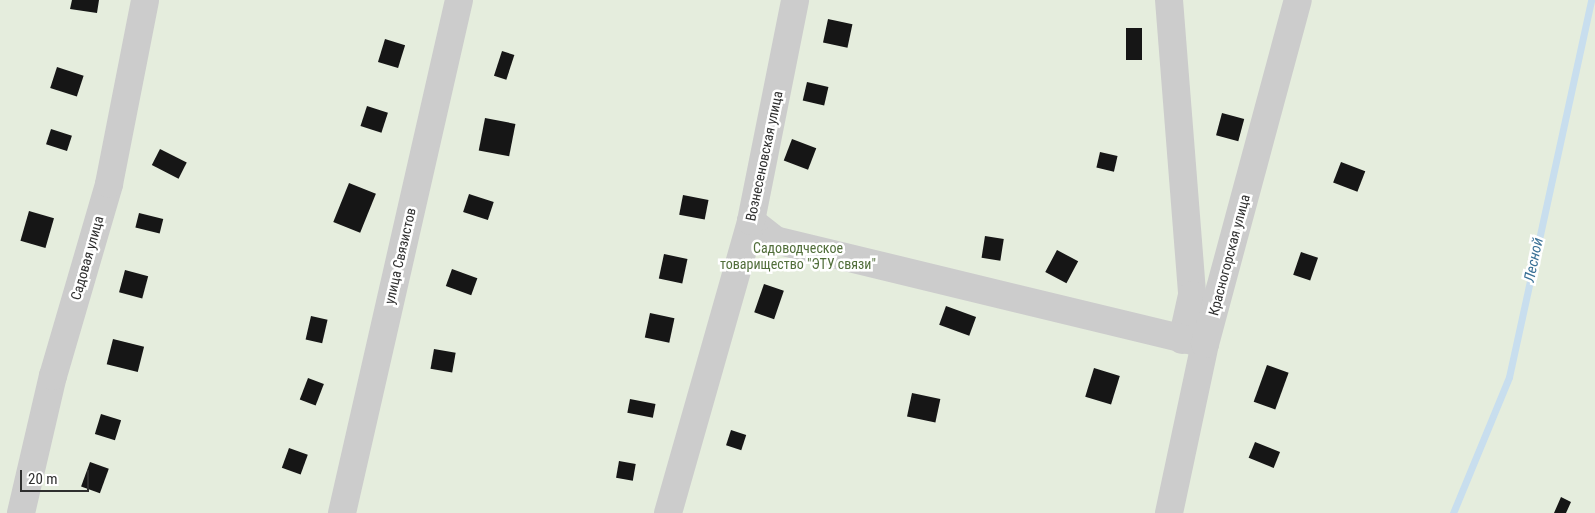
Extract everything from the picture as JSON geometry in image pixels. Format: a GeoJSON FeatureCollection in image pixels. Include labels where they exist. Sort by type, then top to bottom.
{"type":"FeatureCollection","features":[{"type":"Feature","properties":{"kind":"street","name":"Садовая улица"},"geometry":{"type":"LineString","coordinates":[[21,513],[53,376],[109,184],[144,0]]}},
{"type":"Feature","properties":{"kind":"street","name":"улица Связистов"},"geometry":{"type":"LineString","coordinates":[[342,513],[459,0]]}},
{"type":"Feature","properties":{"kind":"street","name":"Вознесеновская улица"},"geometry":{"type":"LineString","coordinates":[[668,513],[751,221],[795,0]]}},
{"type":"Feature","properties":{"kind":"street"},"geometry":{"type":"LineString","coordinates":[[751,221],[775,240],[1193,342],[1192,295],[1169,0]]}},
{"type":"Feature","properties":{"kind":"street","name":"Красногорская улица"},"geometry":{"type":"LineString","coordinates":[[1168,513],[1193,342],[1298,0]]}},
{"type":"Feature","properties":{"kind":"green space","name":"Садоводческое товарищество \"ЭТУ связи\""},"geometry":{"type":"Polygon","coordinates":[[[0,0],[1595,0],[1595,513],[0,513],[0,0]]]}},
{"type":"Feature","properties":{"kind":"building"},"geometry":{"type":"Polygon","coordinates":[[[72,0],[99,0],[97,13],[70,9],[72,0]]]}},
{"type":"Feature","properties":{"kind":"building"},"geometry":{"type":"Polygon","coordinates":[[[828,19],[852,24],[847,48],[823,42],[828,19]]]}},
{"type":"Feature","properties":{"kind":"building"},"geometry":{"type":"Polygon","coordinates":[[[1126,28],[1142,28],[1142,60],[1126,60],[1126,28]]]}},
{"type":"Feature","properties":{"kind":"building"},"geometry":{"type":"Polygon","coordinates":[[[385,39],[405,45],[398,68],[378,62],[385,39]]]}},
{"type":"Feature","properties":{"kind":"building"},"geometry":{"type":"Polygon","coordinates":[[[502,51],[514,55],[506,80],[494,76],[502,51]]]}},
{"type":"Feature","properties":{"kind":"building"},"geometry":{"type":"Polygon","coordinates":[[[57,67],[84,76],[77,97],[50,88],[57,67]]]}},
{"type":"Feature","properties":{"kind":"building"},"geometry":{"type":"Polygon","coordinates":[[[807,82],[828,87],[824,105],[803,101],[807,82]]]}},
{"type":"Feature","properties":{"kind":"building"},"geometry":{"type":"Polygon","coordinates":[[[367,106],[388,113],[381,133],[361,126],[367,106]]]}},
{"type":"Feature","properties":{"kind":"building"},"geometry":{"type":"Polygon","coordinates":[[[1222,113],[1244,119],[1238,141],[1216,135],[1222,113]]]}},
{"type":"Feature","properties":{"kind":"building"},"geometry":{"type":"Polygon","coordinates":[[[485,118],[515,124],[509,156],[479,150],[485,118]]]}},
{"type":"Feature","properties":{"kind":"building"},"geometry":{"type":"Polygon","coordinates":[[[51,129],[72,136],[67,151],[46,144],[51,129]]]}},
{"type":"Feature","properties":{"kind":"building"},"geometry":{"type":"Polygon","coordinates":[[[792,139],[816,148],[808,170],[784,160],[792,139]]]}},
{"type":"Feature","properties":{"kind":"building"},"geometry":{"type":"Polygon","coordinates":[[[160,149],[187,163],[179,179],[152,165],[160,149]]]}},
{"type":"Feature","properties":{"kind":"building"},"geometry":{"type":"Polygon","coordinates":[[[1100,152],[1118,156],[1114,172],[1096,168],[1100,152]]]}},
{"type":"Feature","properties":{"kind":"building"},"geometry":{"type":"Polygon","coordinates":[[[1341,162],[1365,171],[1357,192],[1333,183],[1341,162]]]}},
{"type":"Feature","properties":{"kind":"building"},"geometry":{"type":"Polygon","coordinates":[[[349,183],[376,194],[360,233],[333,222],[349,183]]]}},
{"type":"Feature","properties":{"kind":"building"},"geometry":{"type":"Polygon","coordinates":[[[469,194],[494,202],[488,220],[463,212],[469,194]]]}},
{"type":"Feature","properties":{"kind":"building"},"geometry":{"type":"Polygon","coordinates":[[[683,195],[709,200],[705,220],[679,215],[683,195]]]}},
{"type":"Feature","properties":{"kind":"building"},"geometry":{"type":"Polygon","coordinates":[[[29,211],[54,218],[45,248],[20,241],[29,211]]]}},
{"type":"Feature","properties":{"kind":"building"},"geometry":{"type":"Polygon","coordinates":[[[139,213],[163,219],[160,234],[135,228],[139,213]]]}},
{"type":"Feature","properties":{"kind":"building"},"geometry":{"type":"Polygon","coordinates":[[[985,236],[1004,239],[1000,261],[982,258],[985,236]]]}},
{"type":"Feature","properties":{"kind":"building"},"geometry":{"type":"Polygon","coordinates":[[[1057,250],[1078,261],[1066,283],[1045,272],[1057,250]]]}},
{"type":"Feature","properties":{"kind":"building"},"geometry":{"type":"Polygon","coordinates":[[[1301,252],[1318,258],[1310,281],[1293,275],[1301,252]]]}},
{"type":"Feature","properties":{"kind":"building"},"geometry":{"type":"Polygon","coordinates":[[[664,254],[687,259],[682,283],[659,278],[664,254]]]}},
{"type":"Feature","properties":{"kind":"building"},"geometry":{"type":"Polygon","coordinates":[[[452,269],[477,278],[471,295],[446,286],[452,269]]]}},
{"type":"Feature","properties":{"kind":"building"},"geometry":{"type":"Polygon","coordinates":[[[125,270],[148,276],[142,298],[119,292],[125,270]]]}},
{"type":"Feature","properties":{"kind":"building"},"geometry":{"type":"Polygon","coordinates":[[[764,284],[784,291],[774,319],[754,312],[764,284]]]}},
{"type":"Feature","properties":{"kind":"building"},"geometry":{"type":"Polygon","coordinates":[[[946,306],[976,317],[969,336],[939,325],[946,306]]]}},
{"type":"Feature","properties":{"kind":"building"},"geometry":{"type":"Polygon","coordinates":[[[650,313],[674,318],[669,343],[645,337],[650,313]]]}},
{"type":"Feature","properties":{"kind":"building"},"geometry":{"type":"Polygon","coordinates":[[[311,316],[328,320],[322,343],[306,339],[311,316]]]}},
{"type":"Feature","properties":{"kind":"building"},"geometry":{"type":"Polygon","coordinates":[[[113,339],[144,347],[138,372],[107,364],[113,339]]]}},
{"type":"Feature","properties":{"kind":"building"},"geometry":{"type":"Polygon","coordinates":[[[434,349],[456,353],[452,373],[431,369],[434,349]]]}},
{"type":"Feature","properties":{"kind":"building"},"geometry":{"type":"Polygon","coordinates":[[[1267,365],[1289,373],[1275,410],[1254,402],[1267,365]]]}},
{"type":"Feature","properties":{"kind":"building"},"geometry":{"type":"Polygon","coordinates":[[[1094,368],[1120,376],[1111,405],[1085,397],[1094,368]]]}},
{"type":"Feature","properties":{"kind":"building"},"geometry":{"type":"Polygon","coordinates":[[[308,378],[324,384],[316,406],[300,399],[308,378]]]}},
{"type":"Feature","properties":{"kind":"building"},"geometry":{"type":"Polygon","coordinates":[[[912,393],[940,399],[935,423],[907,416],[912,393]]]}},
{"type":"Feature","properties":{"kind":"building"},"geometry":{"type":"Polygon","coordinates":[[[630,399],[656,404],[653,418],[627,413],[630,399]]]}},
{"type":"Feature","properties":{"kind":"building"},"geometry":{"type":"Polygon","coordinates":[[[101,414],[121,420],[115,440],[95,434],[101,414]]]}},
{"type":"Feature","properties":{"kind":"building"},"geometry":{"type":"Polygon","coordinates":[[[731,430],[746,435],[741,450],[726,445],[731,430]]]}},
{"type":"Feature","properties":{"kind":"building"},"geometry":{"type":"Polygon","coordinates":[[[1255,442],[1280,452],[1274,468],[1249,458],[1255,442]]]}},
{"type":"Feature","properties":{"kind":"building"},"geometry":{"type":"Polygon","coordinates":[[[289,448],[308,455],[301,475],[282,468],[289,448]]]}},
{"type":"Feature","properties":{"kind":"building"},"geometry":{"type":"Polygon","coordinates":[[[619,461],[636,464],[633,481],[616,478],[619,461]]]}},
{"type":"Feature","properties":{"kind":"building"},"geometry":{"type":"Polygon","coordinates":[[[90,462],[109,469],[100,493],[81,486],[90,462]]]}},
{"type":"Feature","properties":{"kind":"building"},"geometry":{"type":"Polygon","coordinates":[[[1561,497],[1571,502],[1566,513],[1554,513],[1561,497]]]}},
{"type":"Feature","properties":{"kind":"waterway","name":"Лесной"},"geometry":{"type":"LineString","coordinates":[[1453,513],[1509,377],[1591,0]]}}]}
